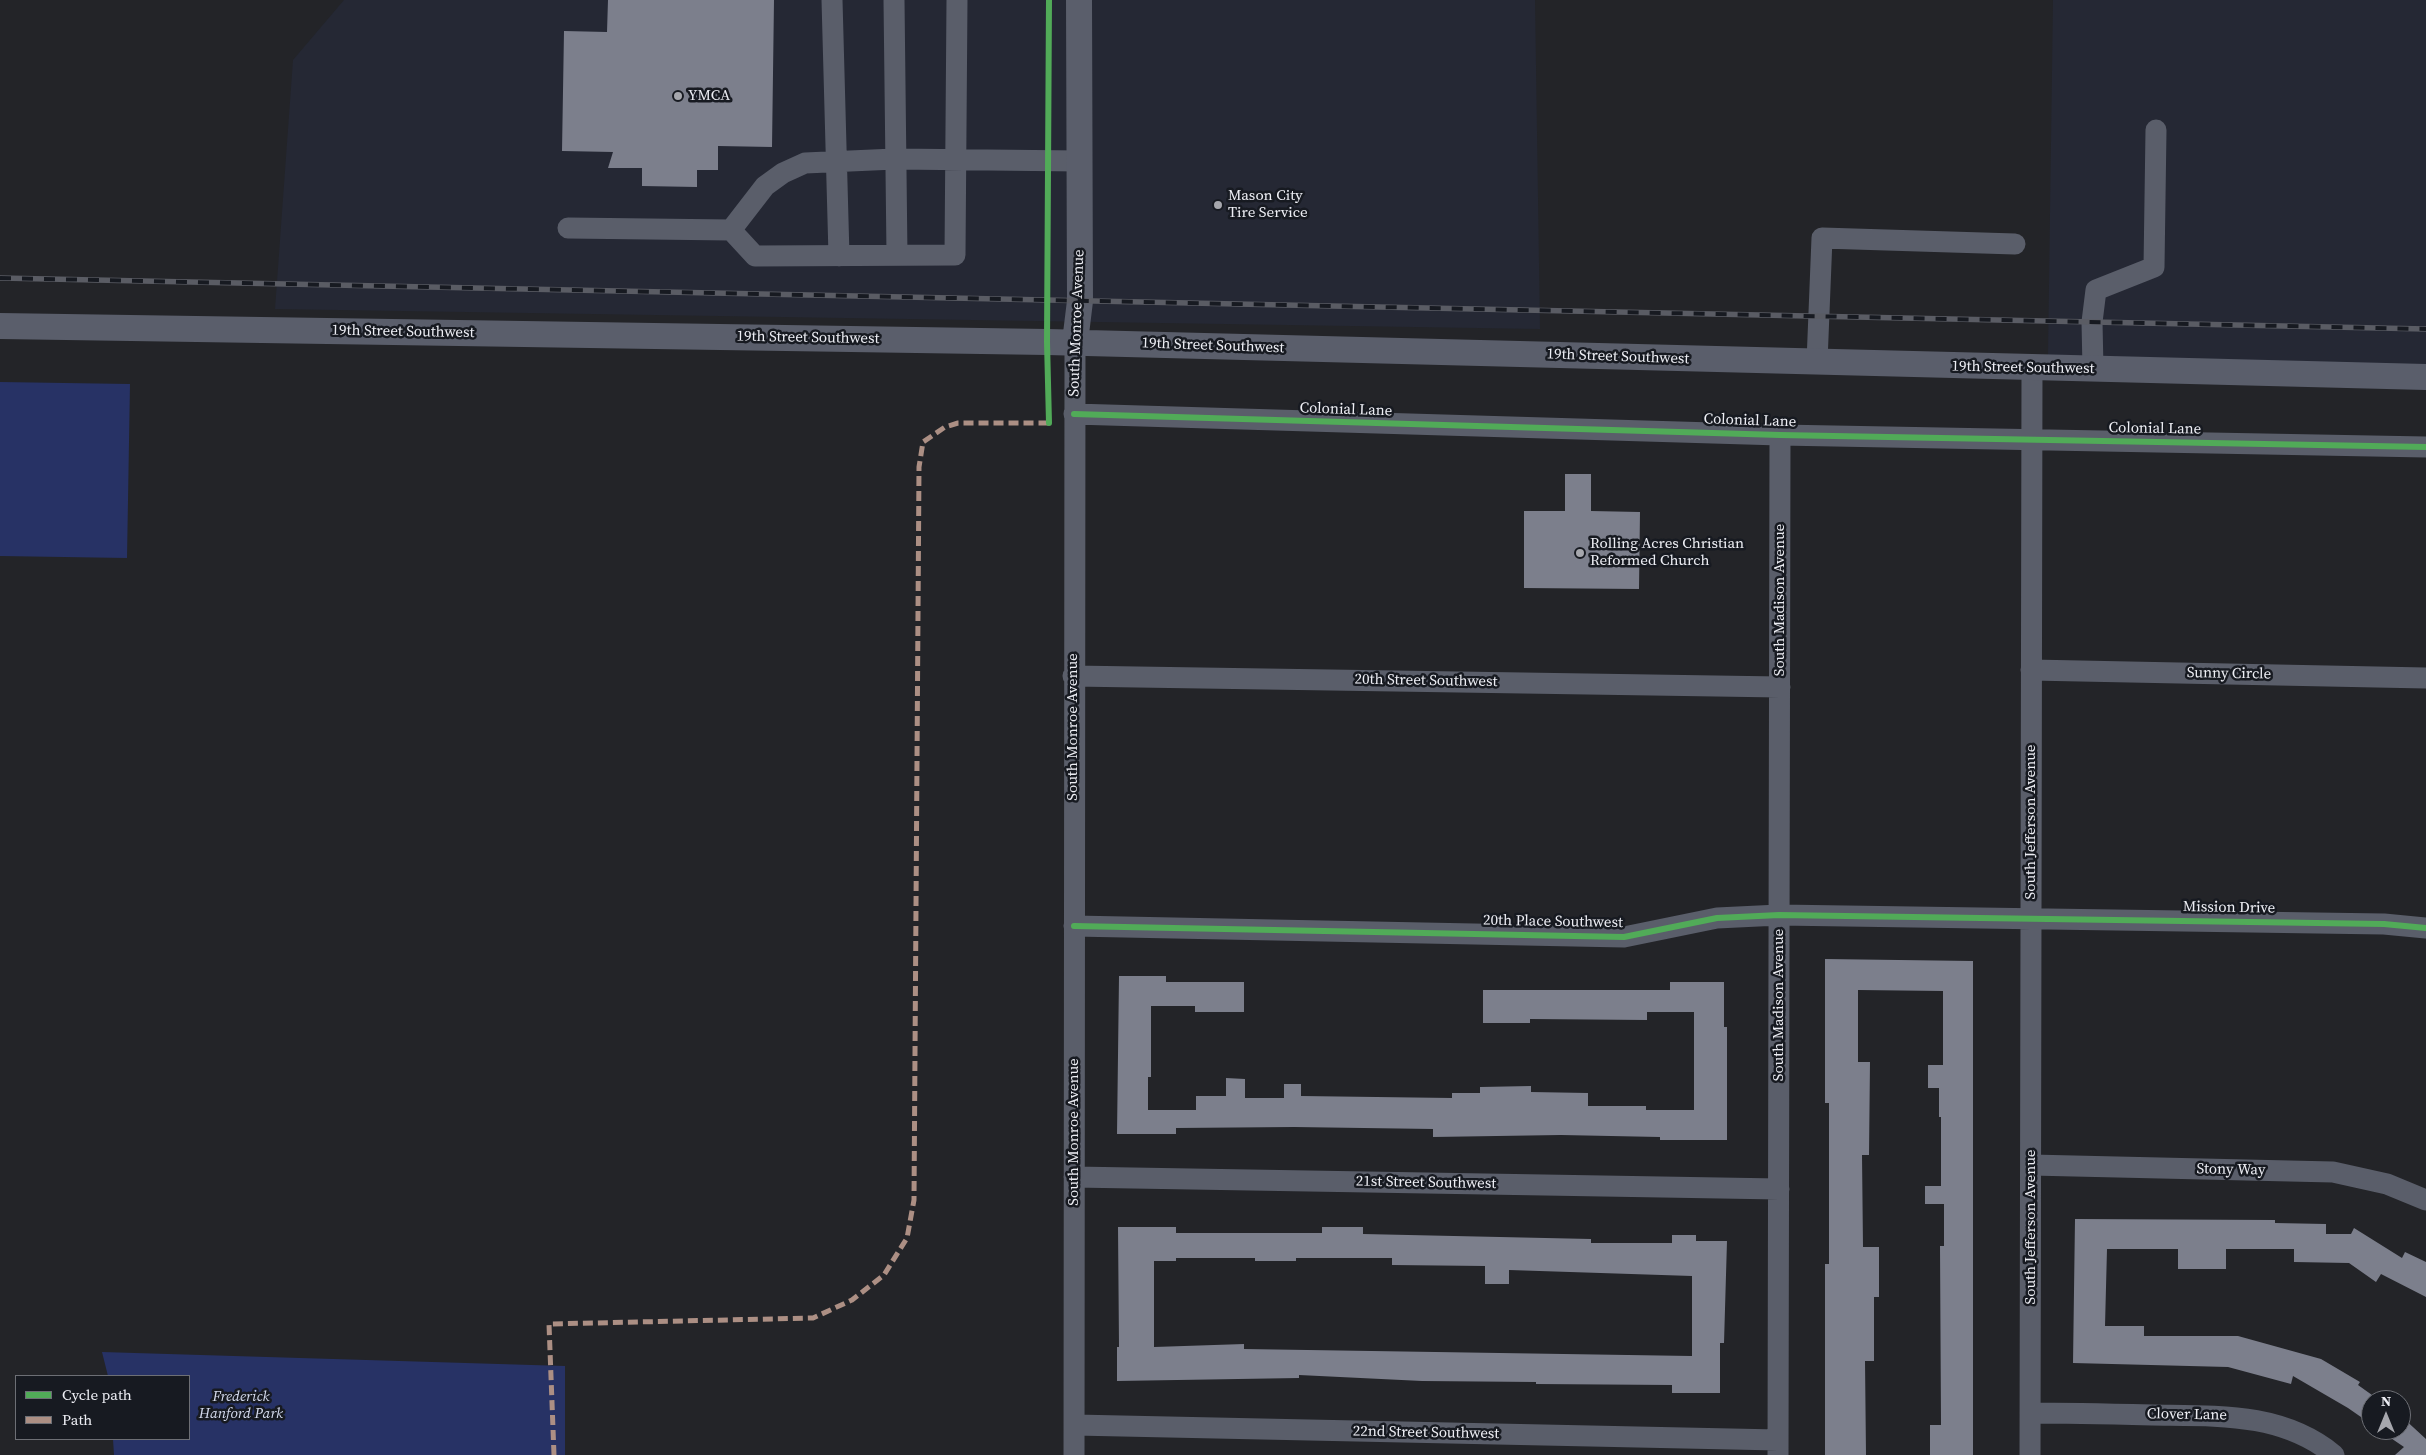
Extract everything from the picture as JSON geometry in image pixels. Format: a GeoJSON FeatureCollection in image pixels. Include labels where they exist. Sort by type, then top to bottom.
{"type":"FeatureCollection","features":[{"type":"Feature","properties":{"kind":"main road","name":"South Monroe Avenue"},"geometry":{"type":"LineString","coordinates":[[1075,342],[1080,301],[1079,0]]}},
{"type":"Feature","properties":{"kind":"main road","name":"19th Street Southwest"},"geometry":{"type":"LineString","coordinates":[[0,326],[1075,342],[2092,370],[2426,377]]}},
{"type":"Feature","properties":{"kind":"street"},"geometry":{"type":"LineString","coordinates":[[832,0],[839,256]]}},
{"type":"Feature","properties":{"kind":"street"},"geometry":{"type":"LineString","coordinates":[[894,0],[897,255]]}},
{"type":"Feature","properties":{"kind":"street"},"geometry":{"type":"LineString","coordinates":[[568,228],[731,230],[755,256],[955,255],[956,0]]}},
{"type":"Feature","properties":{"kind":"street"},"geometry":{"type":"LineString","coordinates":[[2092,370],[2092,322],[2096,290],[2154,267],[2156,130]]}},
{"type":"Feature","properties":{"kind":"street"},"geometry":{"type":"LineString","coordinates":[[731,230],[765,186],[782,172],[805,164],[895,159],[1080,161]]}},
{"type":"Feature","properties":{"kind":"street"},"geometry":{"type":"LineString","coordinates":[[1817,362],[1822,238],[2015,244]]}},
{"type":"Feature","properties":{"kind":"street","name":"South Monroe Avenue"},"geometry":{"type":"LineString","coordinates":[[1074,1455],[1073,676],[1075,342]]}},
{"type":"Feature","properties":{"kind":"street","name":"South Jefferson Avenue"},"geometry":{"type":"LineString","coordinates":[[2030,1455],[2032,368]]}},
{"type":"Feature","properties":{"kind":"street","name":"Colonial Lane"},"geometry":{"type":"LineString","coordinates":[[1074,414],[1780,435],[2426,447]]}},
{"type":"Feature","properties":{"kind":"street","name":"South Madison Avenue"},"geometry":{"type":"LineString","coordinates":[[1778,1448],[1780,435]]}},
{"type":"Feature","properties":{"kind":"street","name":"Sunny Circle"},"geometry":{"type":"LineString","coordinates":[[2031,670],[2426,678]]}},
{"type":"Feature","properties":{"kind":"street","name":"20th Street Southwest"},"geometry":{"type":"LineString","coordinates":[[1073,676],[1780,686]]}},
{"type":"Feature","properties":{"kind":"street","name":"20th Place Southwest"},"geometry":{"type":"LineString","coordinates":[[1074,926],[1624,937],[1717,918],[1779,915],[2031,917]]}},
{"type":"Feature","properties":{"kind":"street","name":"Mission Drive"},"geometry":{"type":"LineString","coordinates":[[2031,917],[2384,924],[2426,928]]}},
{"type":"Feature","properties":{"kind":"street","name":"Stony Way"},"geometry":{"type":"LineString","coordinates":[[2031,1165],[2333,1172],[2387,1184],[2426,1200]]}},
{"type":"Feature","properties":{"kind":"street","name":"21st Street Southwest"},"geometry":{"type":"LineString","coordinates":[[1074,1177],[1779,1189]]}},
{"type":"Feature","properties":{"kind":"street","name":"Clover Lane"},"geometry":{"type":"LineString","coordinates":[[2030,1413],[2237,1416],[2282,1426],[2321,1444],[2334,1455]]}},
{"type":"Feature","properties":{"kind":"street","name":"22nd Street Southwest"},"geometry":{"type":"LineString","coordinates":[[1075,1425],[1778,1448]]}},
{"type":"Feature","properties":{"kind":"shaded area"},"geometry":{"type":"Polygon","coordinates":[[[344,0],[1535,0],[1540,329],[275,309],[293,60],[344,0]]]}},
{"type":"Feature","properties":{"kind":"shaded area"},"geometry":{"type":"Polygon","coordinates":[[[2053,0],[2426,0],[2426,365],[2048,355],[2053,0]]]}},
{"type":"Feature","properties":{"kind":"green space"},"geometry":{"type":"Polygon","coordinates":[[[0,382],[130,384],[127,558],[0,556],[0,382]]]}},
{"type":"Feature","properties":{"kind":"green space","name":"Frederick Hanford Park"},"geometry":{"type":"Polygon","coordinates":[[[102,1352],[565,1366],[565,1455],[114,1455],[113,1440],[190,1440],[190,1375],[108,1375],[102,1352]]]}},
{"type":"Feature","properties":{"kind":"building"},"geometry":{"type":"Polygon","coordinates":[[[608,0],[774,0],[772,147],[718,146],[718,170],[697,170],[697,187],[642,186],[642,168],[608,168],[613,152],[562,151],[564,31],[607,32],[608,0]]]}},
{"type":"Feature","properties":{"kind":"building"},"geometry":{"type":"Polygon","coordinates":[[[1565,474],[1591,474],[1591,511],[1640,512],[1639,589],[1524,588],[1524,511],[1565,511],[1565,474]]]}},
{"type":"Feature","properties":{"kind":"building"},"geometry":{"type":"Polygon","coordinates":[[[1825,959],[1973,961],[1973,1455],[1930,1455],[1930,1425],[1941,1425],[1940,1246],[1944,1246],[1944,1204],[1925,1204],[1925,1186],[1941,1186],[1939,1088],[1928,1088],[1928,1065],[1943,1065],[1943,991],[1858,990],[1858,1062],[1870,1062],[1869,1155],[1862,1155],[1863,1247],[1879,1247],[1879,1297],[1874,1297],[1874,1361],[1865,1361],[1866,1455],[1825,1455],[1825,1264],[1829,1264],[1829,1103],[1825,1103],[1825,959]]]}},
{"type":"Feature","properties":{"kind":"building"},"geometry":{"type":"Polygon","coordinates":[[[1119,976],[1166,976],[1166,982],[1244,982],[1244,1012],[1195,1012],[1195,1006],[1151,1006],[1151,1077],[1148,1077],[1148,1110],[1196,1110],[1196,1096],[1226,1096],[1226,1078],[1245,1079],[1245,1098],[1284,1098],[1284,1084],[1301,1084],[1301,1096],[1452,1098],[1452,1093],[1480,1093],[1480,1087],[1531,1086],[1531,1092],[1588,1093],[1588,1106],[1646,1106],[1646,1110],[1694,1110],[1694,1012],[1647,1012],[1647,1020],[1530,1019],[1530,1023],[1483,1023],[1483,990],[1670,990],[1670,982],[1724,982],[1724,1027],[1727,1027],[1727,1140],[1660,1140],[1660,1137],[1561,1135],[1433,1137],[1433,1129],[1294,1127],[1176,1128],[1176,1134],[1117,1134],[1119,976]]]}},
{"type":"Feature","properties":{"kind":"building"},"geometry":{"type":"Polygon","coordinates":[[[2075,1219],[2275,1220],[2275,1223],[2326,1224],[2326,1234],[2351,1234],[2354,1228],[2402,1258],[2405,1252],[2426,1262],[2426,1297],[2381,1274],[2376,1282],[2349,1263],[2294,1262],[2294,1249],[2226,1249],[2226,1269],[2178,1269],[2178,1249],[2107,1249],[2105,1326],[2144,1326],[2144,1336],[2238,1336],[2321,1359],[2360,1382],[2358,1385],[2365,1390],[2361,1390],[2361,1417],[2293,1376],[2291,1384],[2228,1367],[2073,1363],[2075,1219]]]}},
{"type":"Feature","properties":{"kind":"building"},"geometry":{"type":"Polygon","coordinates":[[[1118,1227],[1176,1227],[1176,1233],[1322,1233],[1322,1227],[1363,1227],[1363,1234],[1591,1239],[1591,1243],[1672,1243],[1672,1235],[1696,1235],[1696,1241],[1727,1241],[1724,1343],[1720,1343],[1720,1393],[1672,1393],[1672,1385],[1422,1381],[1299,1375],[1299,1378],[1117,1381],[1117,1347],[1119,1347],[1118,1227]],[[1176,1258],[1176,1261],[1154,1261],[1154,1347],[1244,1344],[1244,1349],[1692,1356],[1692,1276],[1509,1270],[1509,1284],[1485,1284],[1485,1266],[1392,1265],[1392,1258],[1296,1258],[1296,1261],[1255,1261],[1255,1258],[1176,1258]]]}},
{"type":"Feature","properties":{"kind":"building"},"geometry":{"type":"Polygon","coordinates":[[[2411,1425],[2426,1439],[2426,1455],[2395,1455],[2404,1447],[2394,1440],[2411,1440],[2411,1425]]]}},
{"type":"Feature","properties":{"kind":"railway"},"geometry":{"type":"LineString","coordinates":[[0,278],[2426,329]]}},
{"type":"Feature","properties":{"kind":"marked path"},"geometry":{"type":"LineString","coordinates":[[554,1455],[549,1324],[813,1318],[852,1300],[884,1275],[907,1238],[914,1200],[919,467],[923,442],[945,427],[958,423],[1049,423]]}},
{"type":"Feature","properties":{"kind":"cycle path"},"geometry":{"type":"LineString","coordinates":[[1049,0],[1047,342],[1049,423]]}},
{"type":"Feature","properties":{"kind":"cycle path"},"geometry":{"type":"LineString","coordinates":[[1074,414],[1780,435],[2426,447]]}},
{"type":"Feature","properties":{"kind":"cycle path"},"geometry":{"type":"LineString","coordinates":[[1074,926],[1624,937],[1717,918],[1779,915],[2384,924],[2426,928]]}},
{"type":"Feature","properties":{"kind":"place","name":"YMCA"},"geometry":{"type":"Point","coordinates":[678,96]}},
{"type":"Feature","properties":{"kind":"place","name":"Mason City Tire Service"},"geometry":{"type":"Point","coordinates":[1218,205]}},
{"type":"Feature","properties":{"kind":"place","name":"Rolling Acres Christian Reformed Church"},"geometry":{"type":"Point","coordinates":[1580,553]}}]}
